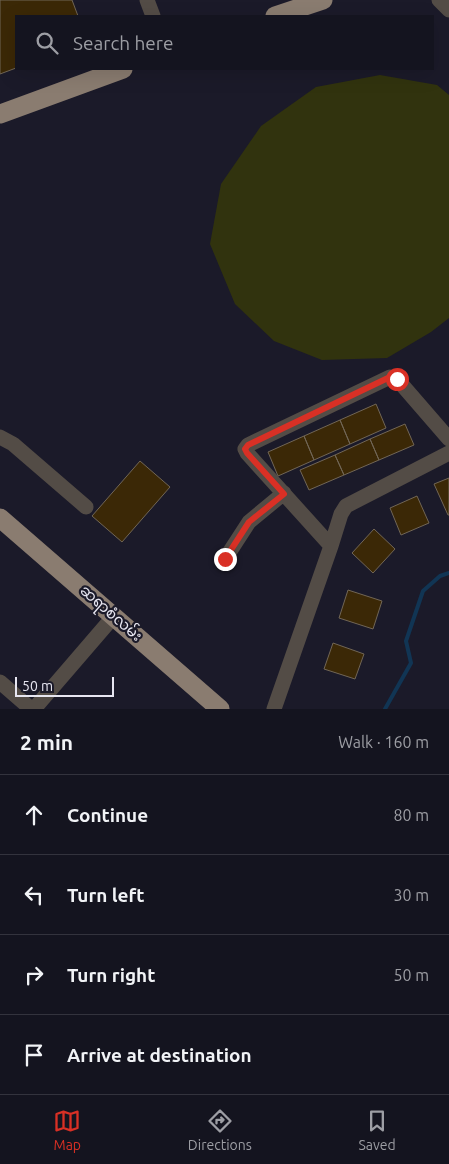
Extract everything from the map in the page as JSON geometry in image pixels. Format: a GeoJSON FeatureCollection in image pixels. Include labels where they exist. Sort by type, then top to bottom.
{"type":"FeatureCollection","features":[{"type":"Feature","properties":{"kind":"main road"},"geometry":{"type":"LineString","coordinates":[[278,15],[322,0]]}},
{"type":"Feature","properties":{"kind":"main road"},"geometry":{"type":"LineString","coordinates":[[0,114],[120,70]]}},
{"type":"Feature","properties":{"kind":"main road","name":"ဆရာစံလမ်း"},"geometry":{"type":"LineString","coordinates":[[0,518],[220,709]]}},
{"type":"Feature","properties":{"kind":"street"},"geometry":{"type":"LineString","coordinates":[[147,0],[153,15]]}},
{"type":"Feature","properties":{"kind":"street"},"geometry":{"type":"LineString","coordinates":[[439,0],[449,10]]}},
{"type":"Feature","properties":{"kind":"street"},"geometry":{"type":"LineString","coordinates":[[332,546],[247,453],[245,449],[248,445],[390,377],[397,379],[449,439]]}},
{"type":"Feature","properties":{"kind":"street"},"geometry":{"type":"LineString","coordinates":[[0,437],[19,450],[86,507]]}},
{"type":"Feature","properties":{"kind":"street"},"geometry":{"type":"LineString","coordinates":[[274,709],[332,546],[341,514],[346,506],[449,453]]}},
{"type":"Feature","properties":{"kind":"street"},"geometry":{"type":"LineString","coordinates":[[225,559],[249,522],[284,494]]}},
{"type":"Feature","properties":{"kind":"street"},"geometry":{"type":"LineString","coordinates":[[0,682],[33,709],[114,616]]}},
{"type":"Feature","properties":{"kind":"green space"},"geometry":{"type":"Polygon","coordinates":[[[380,75],[437,85],[449,95],[449,318],[431,332],[387,358],[322,360],[274,341],[235,304],[210,244],[221,184],[261,126],[316,87],[380,75]]]}},
{"type":"Feature","properties":{"kind":"building"},"geometry":{"type":"Polygon","coordinates":[[[0,0],[72,0],[78,15],[15,15],[15,68],[0,74],[0,0]]]}},
{"type":"Feature","properties":{"kind":"building"},"geometry":{"type":"Polygon","coordinates":[[[376,404],[386,428],[350,444],[340,420],[376,404]]]}},
{"type":"Feature","properties":{"kind":"building"},"geometry":{"type":"Polygon","coordinates":[[[340,420],[350,444],[314,460],[304,436],[340,420]]]}},
{"type":"Feature","properties":{"kind":"building"},"geometry":{"type":"Polygon","coordinates":[[[405,424],[414,445],[379,460],[370,439],[405,424]]]}},
{"type":"Feature","properties":{"kind":"building"},"geometry":{"type":"Polygon","coordinates":[[[304,436],[314,460],[278,476],[268,452],[304,436]]]}},
{"type":"Feature","properties":{"kind":"building"},"geometry":{"type":"Polygon","coordinates":[[[370,439],[379,460],[344,475],[335,455],[370,439]]]}},
{"type":"Feature","properties":{"kind":"building"},"geometry":{"type":"Polygon","coordinates":[[[335,455],[344,475],[309,490],[300,470],[335,455]]]}},
{"type":"Feature","properties":{"kind":"building"},"geometry":{"type":"Polygon","coordinates":[[[140,461],[170,487],[122,542],[92,516],[140,461]]]}},
{"type":"Feature","properties":{"kind":"building"},"geometry":{"type":"Polygon","coordinates":[[[449,478],[449,515],[448,515],[434,484],[449,478]]]}},
{"type":"Feature","properties":{"kind":"building"},"geometry":{"type":"Polygon","coordinates":[[[417,496],[429,523],[401,535],[390,508],[417,496]]]}},
{"type":"Feature","properties":{"kind":"building"},"geometry":{"type":"Polygon","coordinates":[[[374,529],[395,549],[373,573],[352,553],[374,529]]]}},
{"type":"Feature","properties":{"kind":"building"},"geometry":{"type":"Polygon","coordinates":[[[348,590],[382,601],[373,629],[339,618],[348,590]]]}},
{"type":"Feature","properties":{"kind":"building"},"geometry":{"type":"Polygon","coordinates":[[[333,643],[364,654],[355,679],[324,669],[333,643]]]}},
{"type":"Feature","properties":{"kind":"waterway"},"geometry":{"type":"LineString","coordinates":[[385,709],[411,663],[406,641],[423,591],[440,576],[449,573]]}},
{"type":"Feature","properties":{"kind":"route"},"geometry":{"type":"LineString","coordinates":[[225,559],[249,522],[284,494],[247,453],[245,449],[248,445],[390,377],[397,379]]}}]}
